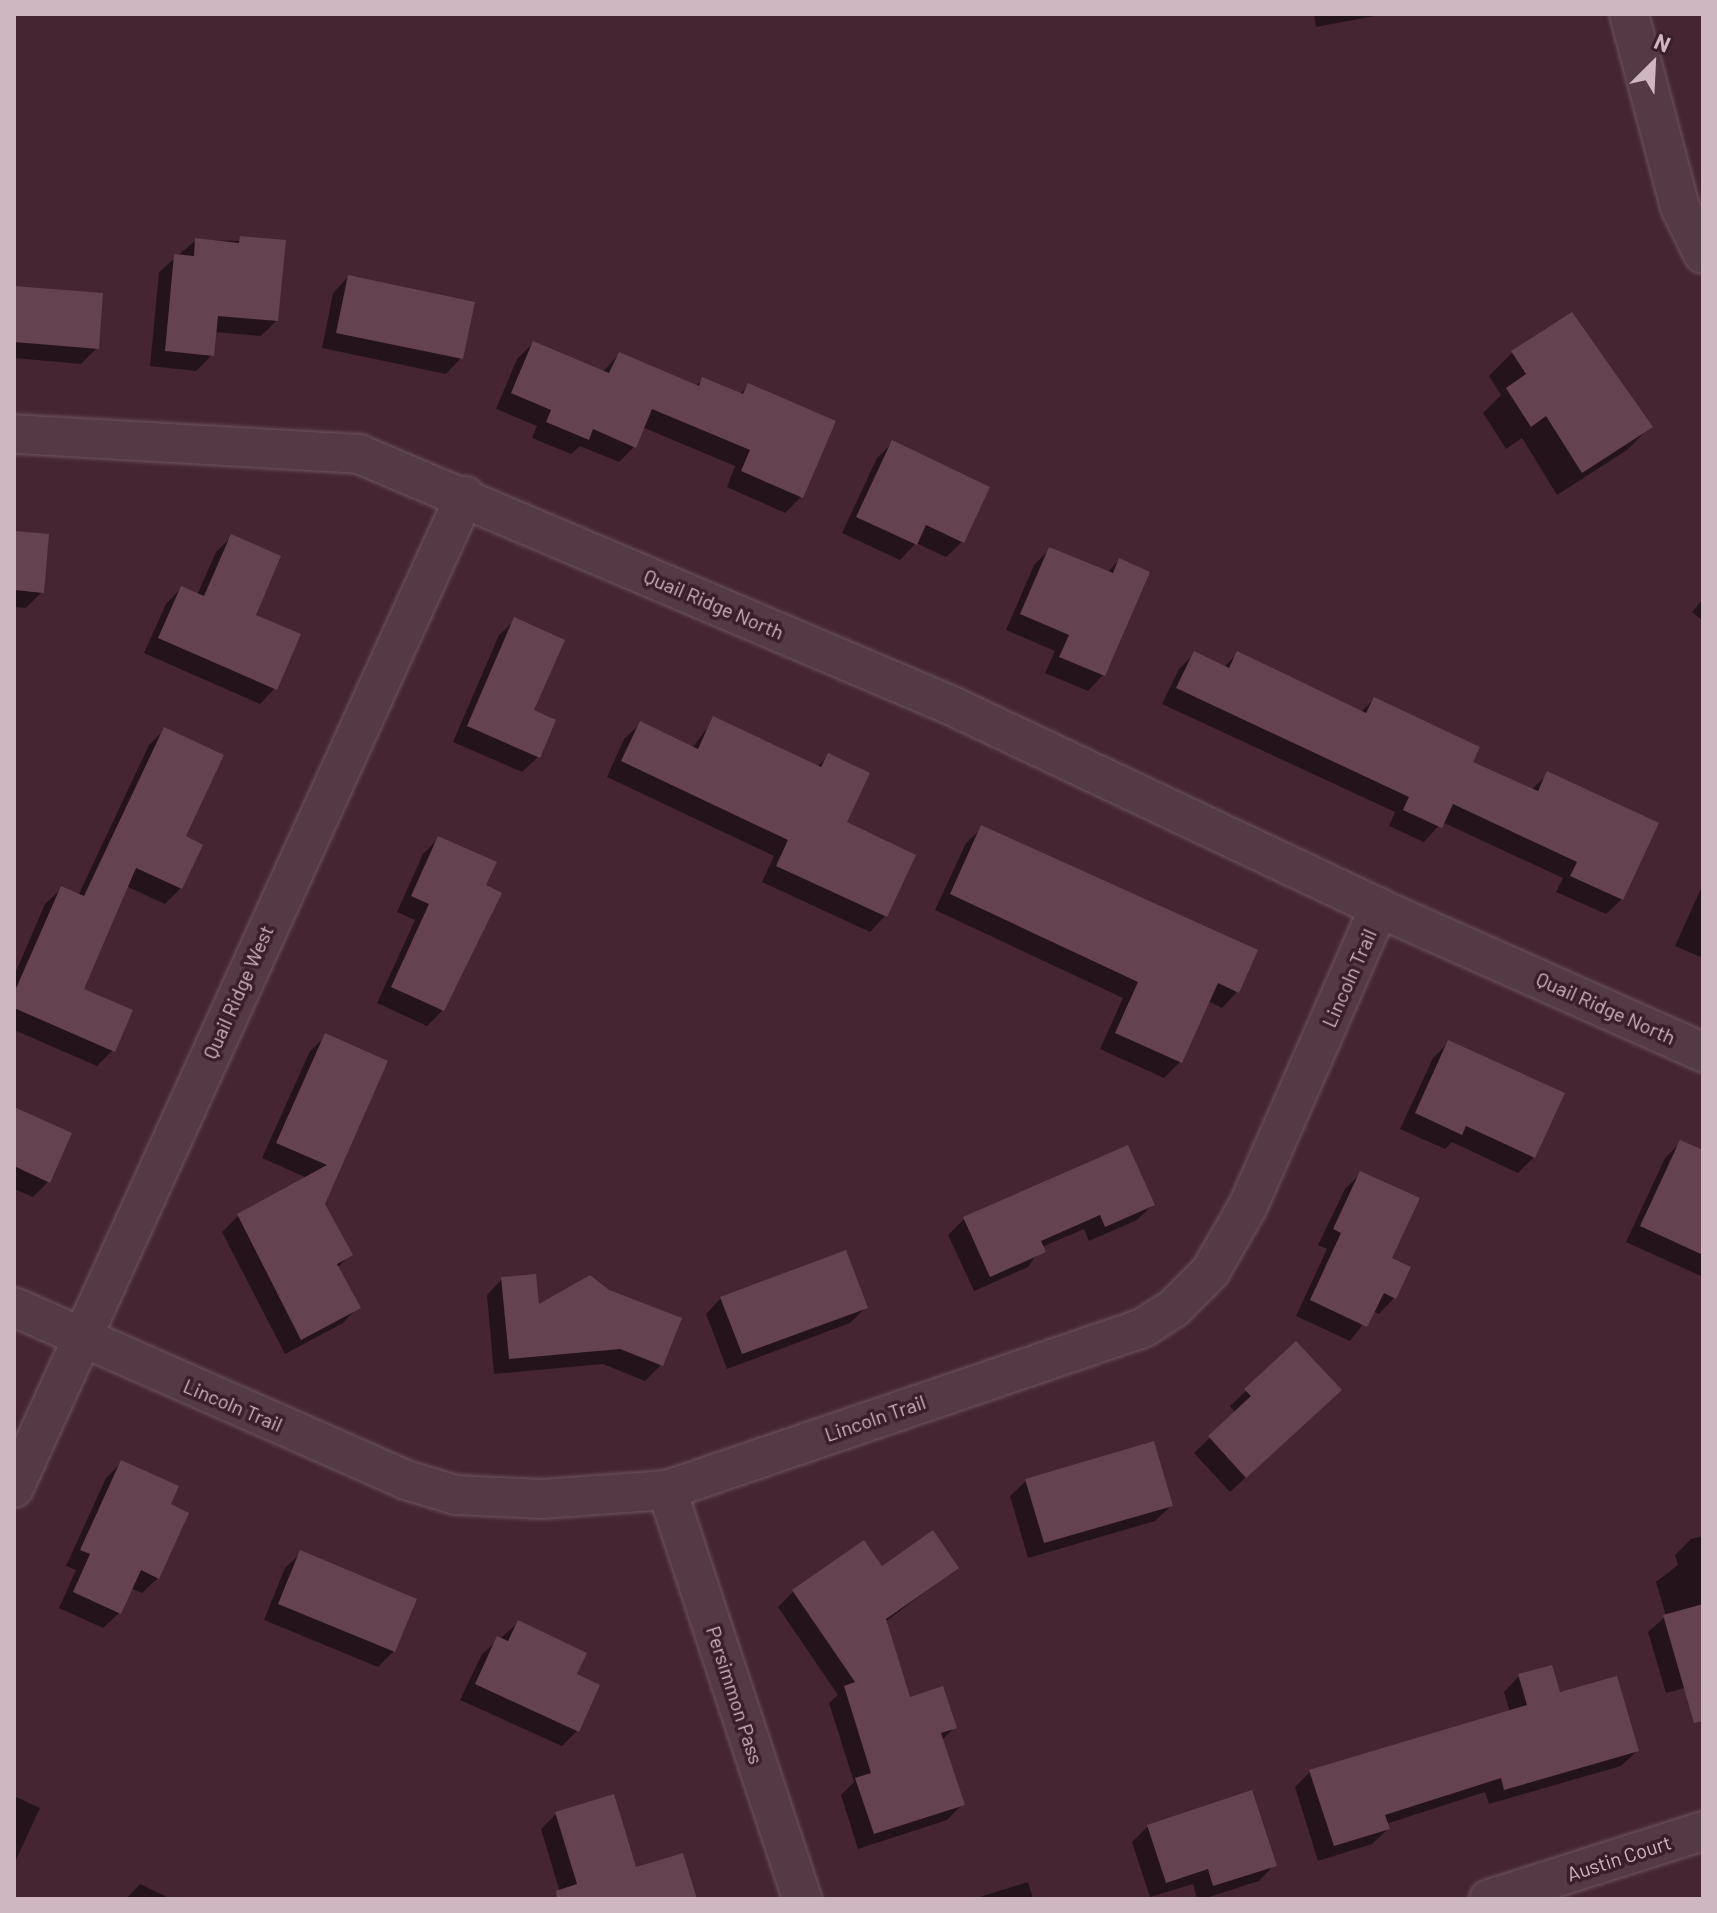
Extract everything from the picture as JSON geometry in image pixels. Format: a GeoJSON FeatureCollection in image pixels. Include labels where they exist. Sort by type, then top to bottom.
{"type":"FeatureCollection","features":[{"type":"Feature","properties":{"kind":"street"},"geometry":{"type":"LineString","coordinates":[[1629,14],[1680,207],[1703,254]]}},
{"type":"Feature","properties":{"kind":"street","name":"Quail Ridge North"},"geometry":{"type":"LineString","coordinates":[[14,434],[359,454],[465,496],[950,705],[1379,908]]}},
{"type":"Feature","properties":{"kind":"street","name":"Quail Ridge West"},"geometry":{"type":"LineString","coordinates":[[14,1488],[84,1340],[465,496]]}},
{"type":"Feature","properties":{"kind":"street","name":"Lincoln Trail"},"geometry":{"type":"LineString","coordinates":[[14,1307],[406,1480],[456,1495],[542,1499],[667,1490],[1143,1328],[1174,1308],[1210,1272],[1248,1206],[1379,908],[1508,965]]}},
{"type":"Feature","properties":{"kind":"street","name":"Quail Ridge North"},"geometry":{"type":"LineString","coordinates":[[1508,965],[1703,1052]]}},
{"type":"Feature","properties":{"kind":"street","name":"Persimmon Pass"},"geometry":{"type":"LineString","coordinates":[[667,1490],[802,1899]]}},
{"type":"Feature","properties":{"kind":"street","name":"Austin Court"},"geometry":{"type":"LineString","coordinates":[[1489,1899],[1703,1831]]}},
{"type":"Feature","properties":{"kind":"building"},"geometry":{"type":"Polygon","coordinates":[[[240,236],[286,240],[278,321],[218,316],[214,356],[165,351],[174,254],[194,256],[195,238],[239,243],[240,236]]]}},
{"type":"Feature","properties":{"kind":"building"},"geometry":{"type":"Polygon","coordinates":[[[348,275],[475,302],[463,359],[336,333],[348,275]]]}},
{"type":"Feature","properties":{"kind":"building"},"geometry":{"type":"Polygon","coordinates":[[[14,286],[103,293],[99,349],[14,342],[14,286]]]}},
{"type":"Feature","properties":{"kind":"building"},"geometry":{"type":"Polygon","coordinates":[[[1572,312],[1653,427],[1582,473],[1546,416],[1531,427],[1506,388],[1526,374],[1511,351],[1572,312]]]}},
{"type":"Feature","properties":{"kind":"building"},"geometry":{"type":"Polygon","coordinates":[[[533,341],[609,373],[619,352],[699,386],[702,377],[743,394],[748,383],[836,421],[803,498],[741,471],[750,450],[652,409],[636,448],[593,429],[589,440],[546,422],[551,410],[511,393],[533,341]]]}},
{"type":"Feature","properties":{"kind":"building"},"geometry":{"type":"Polygon","coordinates":[[[892,440],[990,487],[964,543],[926,525],[917,545],[856,517],[892,440]]]}},
{"type":"Feature","properties":{"kind":"building"},"geometry":{"type":"Polygon","coordinates":[[[14,531],[49,534],[44,593],[14,590],[14,531]]]}},
{"type":"Feature","properties":{"kind":"building"},"geometry":{"type":"Polygon","coordinates":[[[231,534],[281,556],[256,615],[301,634],[277,690],[158,638],[181,586],[204,596],[231,534]]]}},
{"type":"Feature","properties":{"kind":"building"},"geometry":{"type":"Polygon","coordinates":[[[1049,547],[1113,573],[1119,558],[1150,572],[1105,676],[1059,657],[1069,635],[1020,614],[1049,547]]]}},
{"type":"Feature","properties":{"kind":"building"},"geometry":{"type":"Polygon","coordinates":[[[514,617],[565,640],[534,710],[556,720],[540,758],[467,726],[514,617]]]}},
{"type":"Feature","properties":{"kind":"building"},"geometry":{"type":"Polygon","coordinates":[[[1194,651],[1229,668],[1237,651],[1366,713],[1374,697],[1480,747],[1473,762],[1538,791],[1547,771],[1659,823],[1623,900],[1570,876],[1577,862],[1453,804],[1442,828],[1403,810],[1409,797],[1176,688],[1194,651]]]}},
{"type":"Feature","properties":{"kind":"building"},"geometry":{"type":"Polygon","coordinates":[[[713,716],[821,767],[828,753],[870,773],[847,822],[916,855],[887,917],[776,866],[788,840],[621,761],[640,721],[698,749],[713,716]]]}},
{"type":"Feature","properties":{"kind":"building"},"geometry":{"type":"Polygon","coordinates":[[[164,727],[224,755],[186,836],[203,845],[182,889],[136,868],[84,989],[133,1010],[115,1052],[14,1008],[14,993],[61,886],[84,896],[164,727]]]}},
{"type":"Feature","properties":{"kind":"building"},"geometry":{"type":"Polygon","coordinates":[[[981,825],[1258,950],[1239,993],[1218,983],[1182,1063],[1115,1033],[1138,982],[950,894],[981,825]]]}},
{"type":"Feature","properties":{"kind":"building"},"geometry":{"type":"Polygon","coordinates":[[[438,836],[497,862],[486,885],[502,893],[444,1011],[391,987],[429,904],[411,896],[438,836]]]}},
{"type":"Feature","properties":{"kind":"building"},"geometry":{"type":"Polygon","coordinates":[[[325,1033],[388,1061],[325,1204],[353,1255],[337,1264],[361,1308],[301,1340],[237,1214],[327,1165],[276,1143],[325,1033]]]}},
{"type":"Feature","properties":{"kind":"building"},"geometry":{"type":"Polygon","coordinates":[[[1448,1040],[1565,1093],[1535,1158],[1466,1126],[1462,1135],[1415,1113],[1448,1040]]]}},
{"type":"Feature","properties":{"kind":"building"},"geometry":{"type":"Polygon","coordinates":[[[14,1107],[72,1133],[50,1183],[14,1166],[14,1107]]]}},
{"type":"Feature","properties":{"kind":"building"},"geometry":{"type":"Polygon","coordinates":[[[1680,1140],[1703,1150],[1703,1255],[1640,1226],[1680,1140]]]}},
{"type":"Feature","properties":{"kind":"building"},"geometry":{"type":"Polygon","coordinates":[[[1128,1145],[1155,1205],[1105,1227],[1100,1215],[1041,1241],[1046,1252],[990,1277],[963,1217],[1128,1145]]]}},
{"type":"Feature","properties":{"kind":"building"},"geometry":{"type":"Polygon","coordinates":[[[1360,1171],[1420,1198],[1392,1258],[1411,1267],[1396,1299],[1384,1293],[1367,1327],[1310,1300],[1341,1233],[1333,1229],[1360,1171]]]}},
{"type":"Feature","properties":{"kind":"building"},"geometry":{"type":"Polygon","coordinates":[[[846,1250],[868,1308],[742,1354],[720,1297],[846,1250]]]}},
{"type":"Feature","properties":{"kind":"building"},"geometry":{"type":"Polygon","coordinates":[[[536,1274],[539,1304],[590,1275],[609,1290],[682,1318],[663,1366],[620,1349],[509,1359],[501,1277],[536,1274]]]}},
{"type":"Feature","properties":{"kind":"building"},"geometry":{"type":"Polygon","coordinates":[[[1296,1341],[1342,1390],[1246,1478],[1208,1436],[1251,1396],[1244,1389],[1296,1341]]]}},
{"type":"Feature","properties":{"kind":"building"},"geometry":{"type":"Polygon","coordinates":[[[1154,1441],[1173,1506],[1044,1543],[1025,1479],[1154,1441]]]}},
{"type":"Feature","properties":{"kind":"building"},"geometry":{"type":"Polygon","coordinates":[[[121,1460],[179,1486],[171,1504],[189,1513],[159,1579],[141,1570],[121,1614],[73,1592],[90,1554],[80,1550],[121,1460]]]}},
{"type":"Feature","properties":{"kind":"building"},"geometry":{"type":"Polygon","coordinates":[[[933,1530],[959,1568],[886,1619],[910,1697],[943,1686],[957,1728],[941,1733],[965,1805],[874,1834],[855,1778],[871,1773],[844,1686],[855,1682],[792,1590],[864,1540],[882,1566],[933,1530]]]}},
{"type":"Feature","properties":{"kind":"building"},"geometry":{"type":"Polygon","coordinates":[[[300,1550],[417,1599],[395,1652],[278,1604],[300,1550]]]}},
{"type":"Feature","properties":{"kind":"building"},"geometry":{"type":"Polygon","coordinates":[[[1703,1604],[1703,1721],[1694,1723],[1663,1615],[1703,1604]]]}},
{"type":"Feature","properties":{"kind":"building"},"geometry":{"type":"Polygon","coordinates":[[[518,1620],[587,1653],[577,1674],[600,1685],[579,1732],[475,1684],[497,1636],[508,1641],[518,1620]]]}},
{"type":"Feature","properties":{"kind":"building"},"geometry":{"type":"Polygon","coordinates":[[[1552,1665],[1560,1692],[1617,1676],[1639,1751],[1504,1790],[1501,1778],[1385,1815],[1390,1829],[1334,1846],[1309,1770],[1527,1705],[1518,1674],[1552,1665]]]}},
{"type":"Feature","properties":{"kind":"building"},"geometry":{"type":"Polygon","coordinates":[[[1252,1790],[1277,1866],[1213,1886],[1208,1869],[1166,1883],[1147,1825],[1252,1790]]]}},
{"type":"Feature","properties":{"kind":"building"},"geometry":{"type":"Polygon","coordinates":[[[614,1794],[636,1867],[683,1853],[697,1899],[557,1899],[556,1891],[577,1884],[555,1812],[614,1794]]]}}]}
